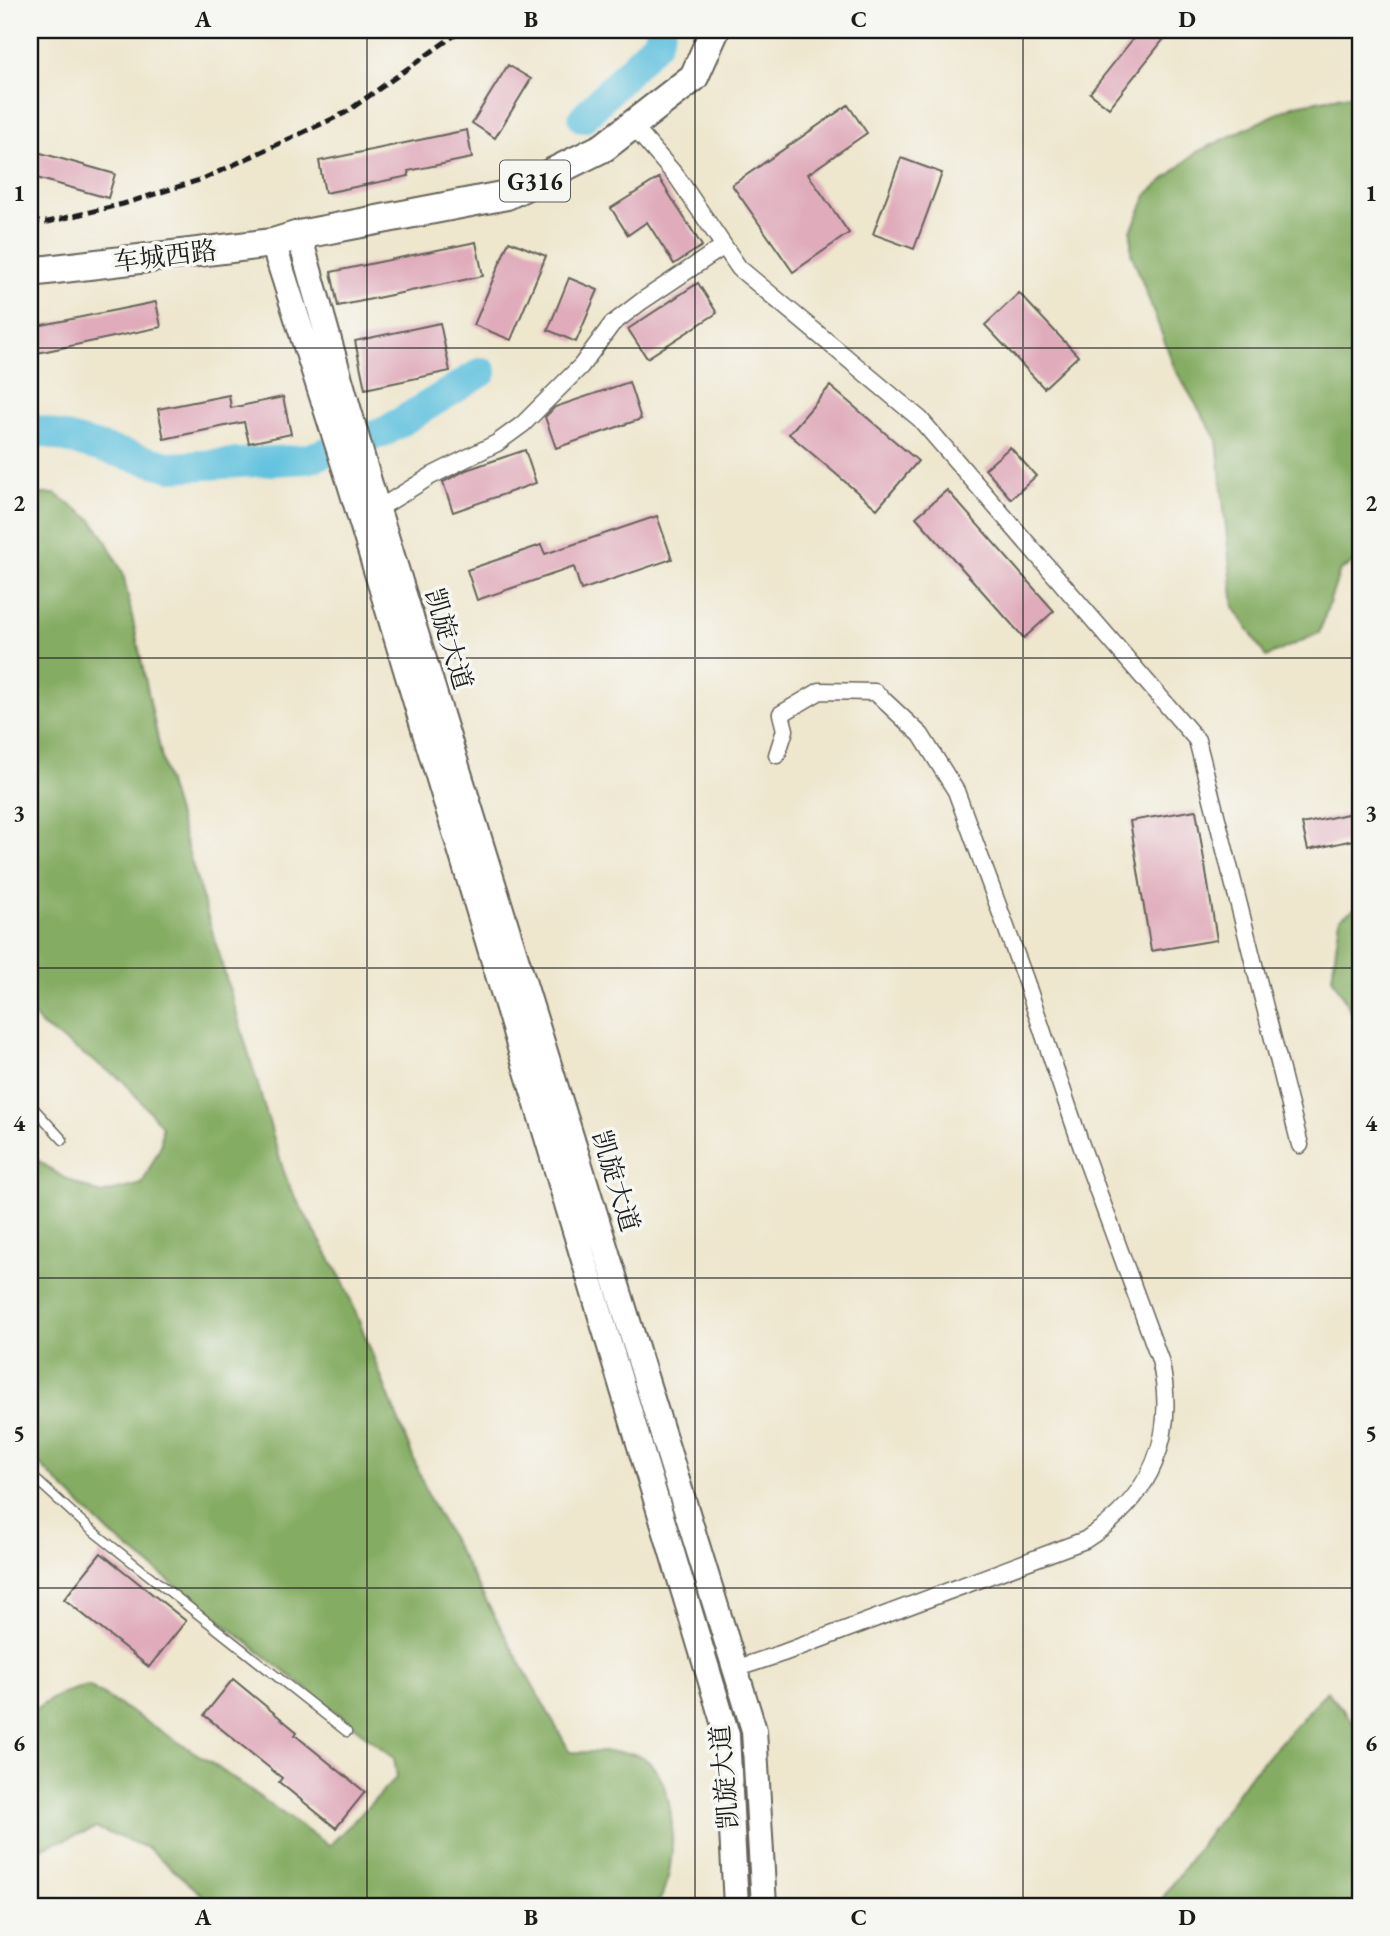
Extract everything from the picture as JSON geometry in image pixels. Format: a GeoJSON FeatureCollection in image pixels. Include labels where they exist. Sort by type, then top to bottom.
{"type":"FeatureCollection","features":[{"type":"Feature","properties":{"kind":"highway","name":"G316"},"geometry":{"type":"LineString","coordinates":[[286,239],[507,195],[604,147],[694,76],[715,30]]}},
{"type":"Feature","properties":{"kind":"highway","name":"车城西路"},"geometry":{"type":"LineString","coordinates":[[30,272],[286,239]]}},
{"type":"Feature","properties":{"kind":"main road"},"geometry":{"type":"LineString","coordinates":[[286,239],[360,484]]}},
{"type":"Feature","properties":{"kind":"main road","name":"凯旋大道"},"geometry":{"type":"LineString","coordinates":[[360,484],[378,509],[754,1730],[764,1906]]}},
{"type":"Feature","properties":{"kind":"main road","name":"凯旋大道"},"geometry":{"type":"LineString","coordinates":[[360,484],[727,1735],[736,1906]]}},
{"type":"Feature","properties":{"kind":"street"},"geometry":{"type":"LineString","coordinates":[[632,125],[677,177],[739,268],[920,419],[1197,740],[1300,1145]]}},
{"type":"Feature","properties":{"kind":"street"},"geometry":{"type":"LineString","coordinates":[[378,509],[431,476],[497,443],[523,424],[582,366],[612,324],[724,246]]}},
{"type":"Feature","properties":{"kind":"street"},"geometry":{"type":"LineString","coordinates":[[735,1668],[783,1653],[1085,1540],[1117,1517],[1143,1486],[1159,1451],[1166,1415],[1160,1360],[956,791],[921,735],[875,692],[820,691],[781,714],[785,730],[777,755]]}},
{"type":"Feature","properties":{"kind":"lane"},"geometry":{"type":"LineString","coordinates":[[30,1104],[63,1140]]}},
{"type":"Feature","properties":{"kind":"lane"},"geometry":{"type":"LineString","coordinates":[[30,1474],[89,1528],[347,1732]]}},
{"type":"Feature","properties":{"kind":"green space"},"geometry":{"type":"Polygon","coordinates":[[[1360,93],[1360,559],[1340,571],[1319,633],[1266,657],[1234,607],[1217,440],[1175,369],[1131,252],[1131,231],[1148,193],[1197,152],[1295,105],[1360,93]]]}},
{"type":"Feature","properties":{"kind":"green space"},"geometry":{"type":"Polygon","coordinates":[[[30,494],[55,494],[91,519],[123,573],[165,773],[283,1169],[290,1188],[344,1283],[430,1500],[570,1752],[635,1754],[650,1763],[661,1779],[672,1824],[672,1848],[664,1891],[656,1906],[215,1906],[148,1848],[96,1828],[44,1847],[30,1860],[30,1714],[58,1696],[80,1688],[89,1686],[210,1762],[329,1846],[397,1777],[394,1758],[110,1534],[30,1455],[30,1155],[64,1178],[101,1194],[142,1184],[161,1145],[162,1126],[123,1081],[42,1026],[30,1010],[30,494]]]}},
{"type":"Feature","properties":{"kind":"green space"},"geometry":{"type":"Polygon","coordinates":[[[1360,905],[1360,1058],[1358,1024],[1332,977],[1340,918],[1360,905]]]}},
{"type":"Feature","properties":{"kind":"green space"},"geometry":{"type":"Polygon","coordinates":[[[1327,1691],[1360,1730],[1360,1857],[1353,1906],[1157,1906],[1248,1778],[1327,1691]]]}},
{"type":"Feature","properties":{"kind":"building"},"geometry":{"type":"Polygon","coordinates":[[[1140,30],[1171,30],[1109,108],[1090,93],[1140,30]]]}},
{"type":"Feature","properties":{"kind":"building"},"geometry":{"type":"Polygon","coordinates":[[[508,65],[531,79],[495,138],[472,123],[508,65]]]}},
{"type":"Feature","properties":{"kind":"building"},"geometry":{"type":"Polygon","coordinates":[[[848,105],[867,133],[808,174],[849,233],[793,272],[732,185],[848,105]]]}},
{"type":"Feature","properties":{"kind":"building"},"geometry":{"type":"Polygon","coordinates":[[[467,130],[472,158],[408,171],[409,176],[325,193],[319,161],[467,130]]]}},
{"type":"Feature","properties":{"kind":"building"},"geometry":{"type":"Polygon","coordinates":[[[30,150],[115,174],[108,198],[33,177],[35,172],[30,171],[30,150]]]}},
{"type":"Feature","properties":{"kind":"building"},"geometry":{"type":"Polygon","coordinates":[[[901,158],[942,173],[914,249],[873,234],[901,158]]]}},
{"type":"Feature","properties":{"kind":"building"},"geometry":{"type":"Polygon","coordinates":[[[659,178],[702,246],[674,264],[647,222],[628,235],[611,208],[659,178]]]}},
{"type":"Feature","properties":{"kind":"building"},"geometry":{"type":"Polygon","coordinates":[[[509,241],[546,256],[511,340],[474,325],[509,241]]]}},
{"type":"Feature","properties":{"kind":"building"},"geometry":{"type":"Polygon","coordinates":[[[476,242],[483,276],[338,306],[331,272],[476,242]]]}},
{"type":"Feature","properties":{"kind":"building"},"geometry":{"type":"Polygon","coordinates":[[[569,278],[598,290],[576,342],[548,330],[569,278]]]}},
{"type":"Feature","properties":{"kind":"building"},"geometry":{"type":"Polygon","coordinates":[[[698,283],[717,313],[647,358],[628,329],[698,283]]]}},
{"type":"Feature","properties":{"kind":"building"},"geometry":{"type":"Polygon","coordinates":[[[1019,293],[1078,356],[1044,388],[985,325],[1019,293]]]}},
{"type":"Feature","properties":{"kind":"building"},"geometry":{"type":"Polygon","coordinates":[[[156,302],[161,327],[37,353],[32,327],[156,302]]]}},
{"type":"Feature","properties":{"kind":"building"},"geometry":{"type":"Polygon","coordinates":[[[440,323],[450,371],[365,389],[355,341],[440,323]]]}},
{"type":"Feature","properties":{"kind":"building"},"geometry":{"type":"Polygon","coordinates":[[[629,382],[641,419],[556,448],[545,417],[555,407],[629,382]]]}},
{"type":"Feature","properties":{"kind":"building"},"geometry":{"type":"Polygon","coordinates":[[[830,386],[918,461],[877,509],[789,434],[830,386]]]}},
{"type":"Feature","properties":{"kind":"building"},"geometry":{"type":"Polygon","coordinates":[[[229,395],[231,408],[283,397],[291,434],[249,443],[244,422],[164,439],[158,409],[229,395]]]}},
{"type":"Feature","properties":{"kind":"building"},"geometry":{"type":"Polygon","coordinates":[[[1010,447],[1036,476],[1011,499],[985,469],[1010,447]]]}},
{"type":"Feature","properties":{"kind":"building"},"geometry":{"type":"Polygon","coordinates":[[[525,450],[536,483],[453,512],[443,482],[466,470],[525,450]]]}},
{"type":"Feature","properties":{"kind":"building"},"geometry":{"type":"Polygon","coordinates":[[[947,490],[1054,611],[1024,638],[916,517],[947,490]]]}},
{"type":"Feature","properties":{"kind":"building"},"geometry":{"type":"Polygon","coordinates":[[[657,516],[672,559],[581,590],[574,567],[477,600],[467,570],[541,545],[545,554],[657,516]]]}},
{"type":"Feature","properties":{"kind":"building"},"geometry":{"type":"Polygon","coordinates":[[[1196,810],[1217,940],[1151,951],[1130,821],[1196,810]]]}},
{"type":"Feature","properties":{"kind":"building"},"geometry":{"type":"Polygon","coordinates":[[[1352,813],[1358,839],[1308,850],[1302,824],[1352,813]]]}},
{"type":"Feature","properties":{"kind":"building"},"geometry":{"type":"Polygon","coordinates":[[[101,1553],[186,1621],[149,1667],[64,1599],[101,1553]]]}},
{"type":"Feature","properties":{"kind":"building"},"geometry":{"type":"Polygon","coordinates":[[[233,1679],[297,1732],[295,1735],[365,1792],[336,1828],[279,1782],[282,1778],[204,1715],[233,1679]]]}},
{"type":"Feature","properties":{"kind":"waterway"},"geometry":{"type":"LineString","coordinates":[[583,118],[656,43],[661,30]]}},
{"type":"Feature","properties":{"kind":"waterway"},"geometry":{"type":"LineString","coordinates":[[30,428],[171,467],[307,459],[386,431],[482,372]]}},
{"type":"Feature","properties":{"kind":"railway"},"geometry":{"type":"LineString","coordinates":[[30,222],[48,222],[123,204],[203,179],[345,113],[462,30]]}}]}
